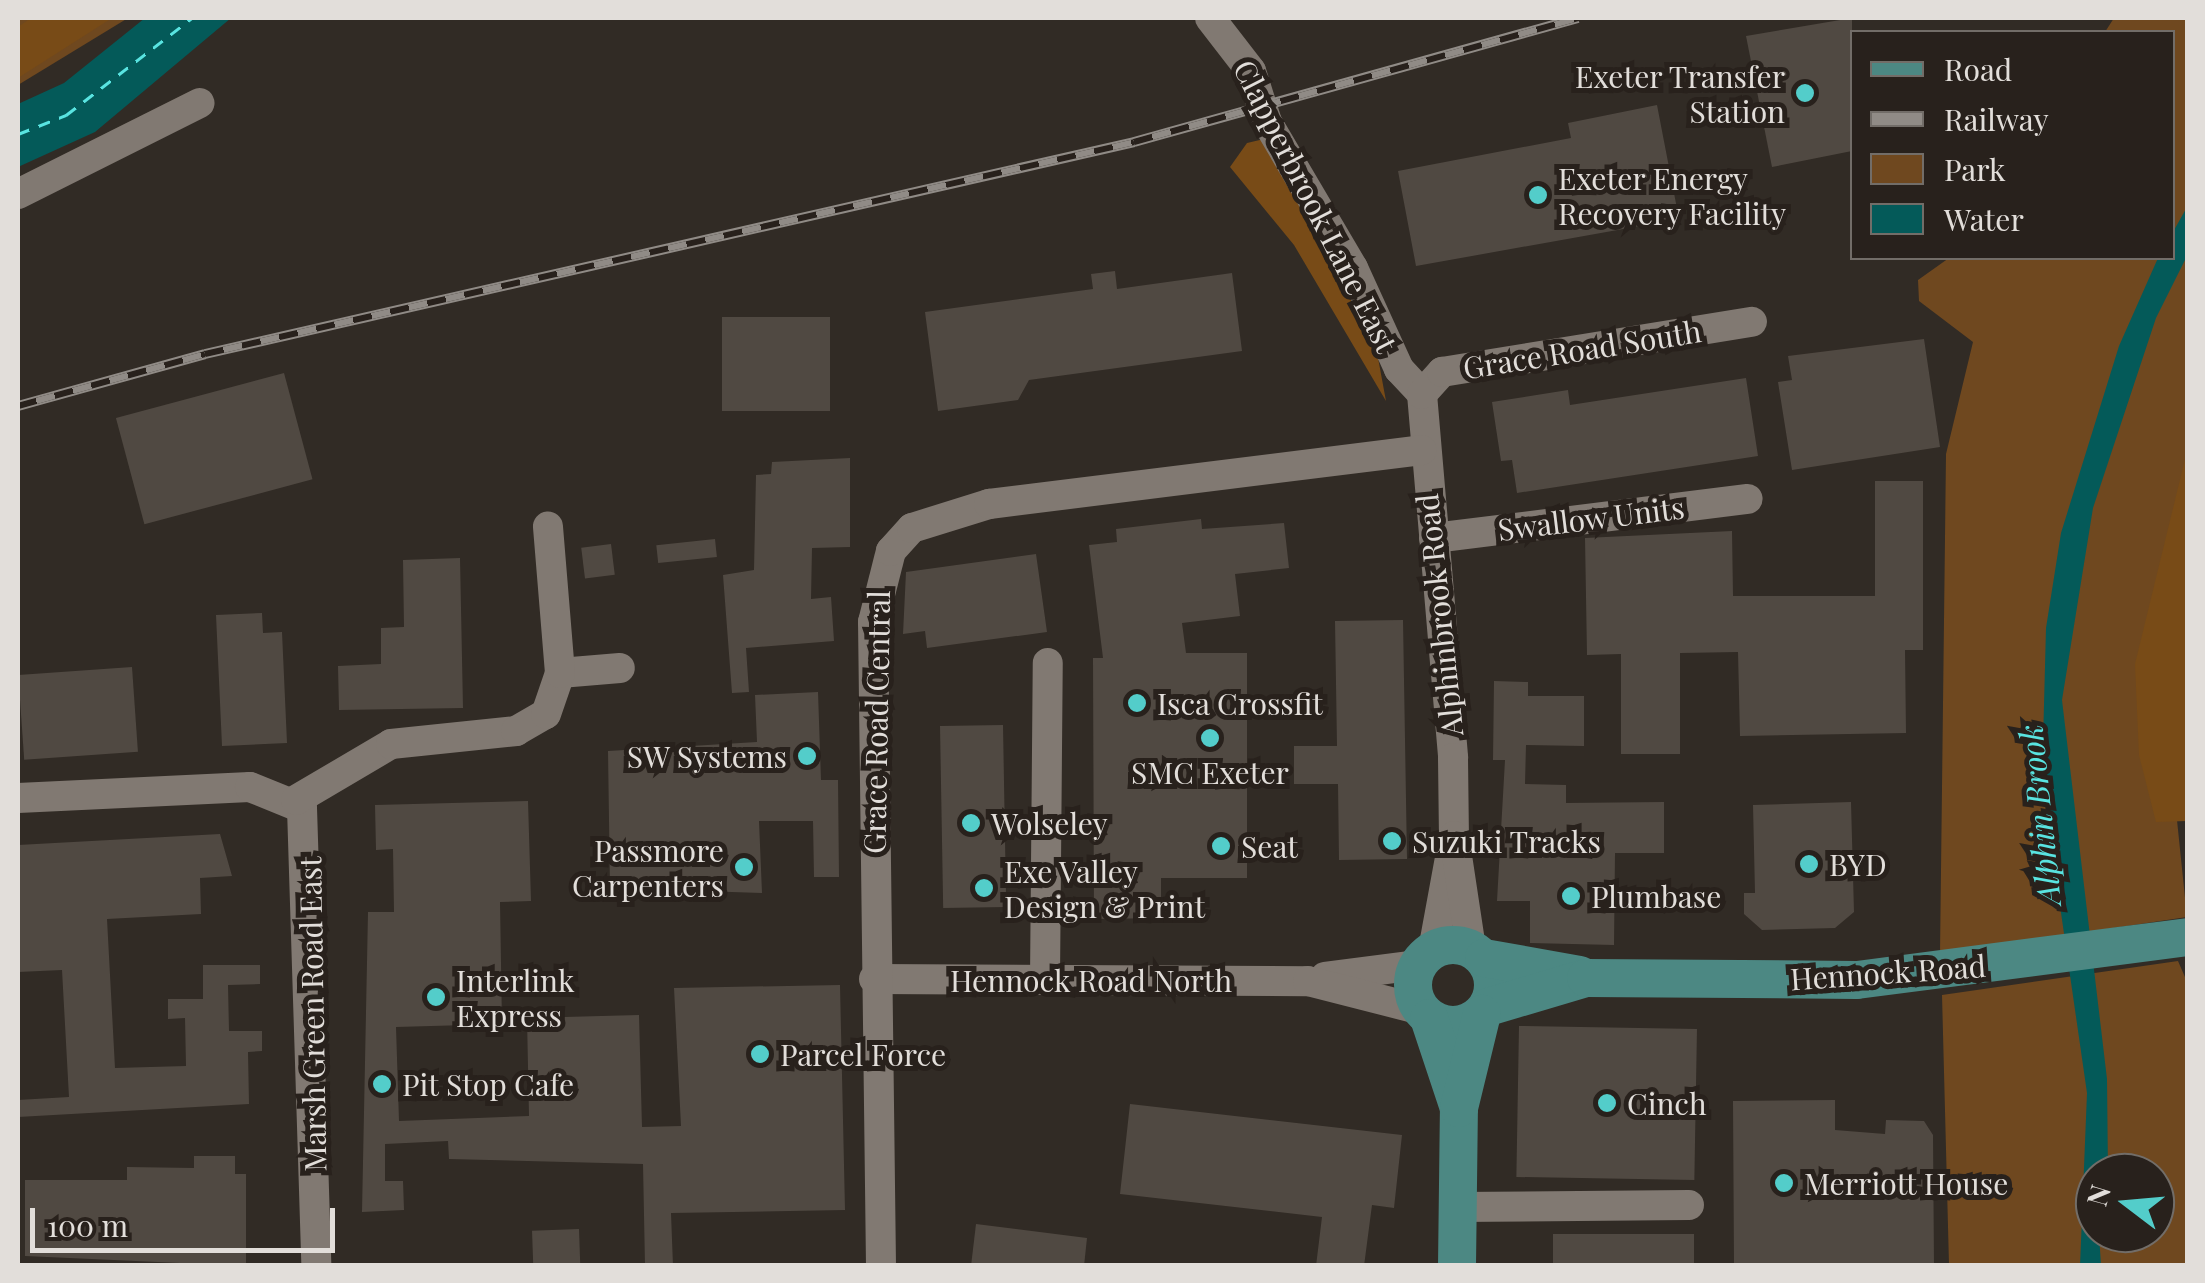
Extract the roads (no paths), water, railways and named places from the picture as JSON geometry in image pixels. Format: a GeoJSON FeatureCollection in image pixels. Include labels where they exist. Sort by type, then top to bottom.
{"type":"FeatureCollection","features":[{"type":"Feature","properties":{"kind":"main road","name":"Hennock Road"},"geometry":{"type":"LineString","coordinates":[[1478,953],[1586,978],[1857,980],[2188,938]]}},
{"type":"Feature","properties":{"kind":"main road"},"geometry":{"type":"LineString","coordinates":[[1457,1266],[1459,1108],[1494,987],[1478,953],[1425,958],[1425,1014],[1459,1108]]}},
{"type":"Feature","properties":{"kind":"main road","name":"Hennock Road"},"geometry":{"type":"LineString","coordinates":[[1484,1011],[1586,978]]}},
{"type":"Feature","properties":{"kind":"main road"},"geometry":{"type":"LineString","coordinates":[[1425,1014],[1462,1025],[1484,1011]]}},
{"type":"Feature","properties":{"kind":"street","name":"Clapperbrook Lane East"},"geometry":{"type":"LineString","coordinates":[[1210,18],[1256,82],[1267,122],[1353,268],[1399,370],[1422,394]]}},
{"type":"Feature","properties":{"kind":"street"},"geometry":{"type":"LineString","coordinates":[[18,194],[200,104]]}},
{"type":"Feature","properties":{"kind":"street","name":"Grace Road South"},"geometry":{"type":"LineString","coordinates":[[1422,394],[1442,372],[1746,331]]}},
{"type":"Feature","properties":{"kind":"street","name":"Alphinbrook Road"},"geometry":{"type":"LineString","coordinates":[[1422,394],[1422,450],[1434,538],[1454,836],[1478,953]]}},
{"type":"Feature","properties":{"kind":"street","name":"Grace Road Central"},"geometry":{"type":"LineString","coordinates":[[881,1266],[874,979],[874,592],[912,528],[989,504],[1422,450]]}},
{"type":"Feature","properties":{"kind":"street","name":"Swallow Units"},"geometry":{"type":"LineString","coordinates":[[1434,538],[1748,499]]}},
{"type":"Feature","properties":{"kind":"street"},"geometry":{"type":"LineString","coordinates":[[18,798],[250,787],[302,812],[391,744],[530,726],[546,714],[560,674],[548,526]]}},
{"type":"Feature","properties":{"kind":"street"},"geometry":{"type":"LineString","coordinates":[[1045,979],[1048,664]]}},
{"type":"Feature","properties":{"kind":"street"},"geometry":{"type":"LineString","coordinates":[[560,674],[620,668]]}},
{"type":"Feature","properties":{"kind":"street","name":"Marsh Green Road East"},"geometry":{"type":"LineString","coordinates":[[302,812],[316,1266]]}},
{"type":"Feature","properties":{"kind":"street","name":"Alphinbrook Road"},"geometry":{"type":"LineString","coordinates":[[1425,958],[1454,836]]}},
{"type":"Feature","properties":{"kind":"street","name":"Hennock Road North"},"geometry":{"type":"LineString","coordinates":[[874,979],[1308,980],[1425,958]]}},
{"type":"Feature","properties":{"kind":"street","name":"Hennock Road North"},"geometry":{"type":"LineString","coordinates":[[1308,980],[1425,1014]]}},
{"type":"Feature","properties":{"kind":"street"},"geometry":{"type":"LineString","coordinates":[[1457,1207],[1689,1205]]}},
{"type":"Feature","properties":{"kind":"water"},"geometry":{"type":"Polygon","coordinates":[[[145,18],[231,18],[95,132],[18,167],[18,104],[64,83],[145,18]]]}},
{"type":"Feature","properties":{"kind":"water"},"geometry":{"type":"Polygon","coordinates":[[[2187,207],[2187,256],[2156,318],[2093,508],[2062,700],[2107,1079],[2108,1153],[2085,1153],[2087,1093],[2042,781],[2046,628],[2061,533],[2119,346],[2157,260],[2175,260],[2175,228],[2187,207]]]}},
{"type":"Feature","properties":{"kind":"water"},"geometry":{"type":"Polygon","coordinates":[[[2081,1253],[2100,1253],[2101,1265],[2080,1266],[2081,1253]]]}},
{"type":"Feature","properties":{"kind":"railway"},"geometry":{"type":"LineString","coordinates":[[18,406],[205,354],[1134,142],[1578,18]]}},
{"type":"Feature","properties":{"kind":"place","name":"Exeter Transfer Station"},"geometry":{"type":"Point","coordinates":[1805,93]}},
{"type":"Feature","properties":{"kind":"place","name":"Exeter Energy Recovery Facility"},"geometry":{"type":"Point","coordinates":[1538,195]}},
{"type":"Feature","properties":{"kind":"place","name":"Isca Crossfit"},"geometry":{"type":"Point","coordinates":[1137,703]}},
{"type":"Feature","properties":{"kind":"place","name":"SMC Exeter"},"geometry":{"type":"Point","coordinates":[1210,738]}},
{"type":"Feature","properties":{"kind":"place","name":"SW Systems"},"geometry":{"type":"Point","coordinates":[807,756]}},
{"type":"Feature","properties":{"kind":"place","name":"Wolseley"},"geometry":{"type":"Point","coordinates":[971,823]}},
{"type":"Feature","properties":{"kind":"place","name":"Suzuki Tracks"},"geometry":{"type":"Point","coordinates":[1392,841]}},
{"type":"Feature","properties":{"kind":"place","name":"Seat"},"geometry":{"type":"Point","coordinates":[1221,846]}},
{"type":"Feature","properties":{"kind":"place","name":"BYD"},"geometry":{"type":"Point","coordinates":[1809,864]}},
{"type":"Feature","properties":{"kind":"place","name":"Passmore Carpenters"},"geometry":{"type":"Point","coordinates":[744,867]}},
{"type":"Feature","properties":{"kind":"place","name":"Exe Valley Design & Print"},"geometry":{"type":"Point","coordinates":[984,888]}},
{"type":"Feature","properties":{"kind":"place","name":"Plumbase"},"geometry":{"type":"Point","coordinates":[1571,896]}},
{"type":"Feature","properties":{"kind":"place","name":"Interlink Express"},"geometry":{"type":"Point","coordinates":[436,997]}},
{"type":"Feature","properties":{"kind":"place","name":"Parcel Force"},"geometry":{"type":"Point","coordinates":[760,1054]}},
{"type":"Feature","properties":{"kind":"place","name":"Pit Stop Cafe"},"geometry":{"type":"Point","coordinates":[382,1084]}},
{"type":"Feature","properties":{"kind":"place","name":"Cinch"},"geometry":{"type":"Point","coordinates":[1607,1103]}},
{"type":"Feature","properties":{"kind":"place","name":"Merriott House"},"geometry":{"type":"Point","coordinates":[1784,1183]}},
{"type":"Feature","properties":{"kind":"water label","name":"Alphin Brook"},"geometry":{"type":"Point","coordinates":[2039,815]}}]}
